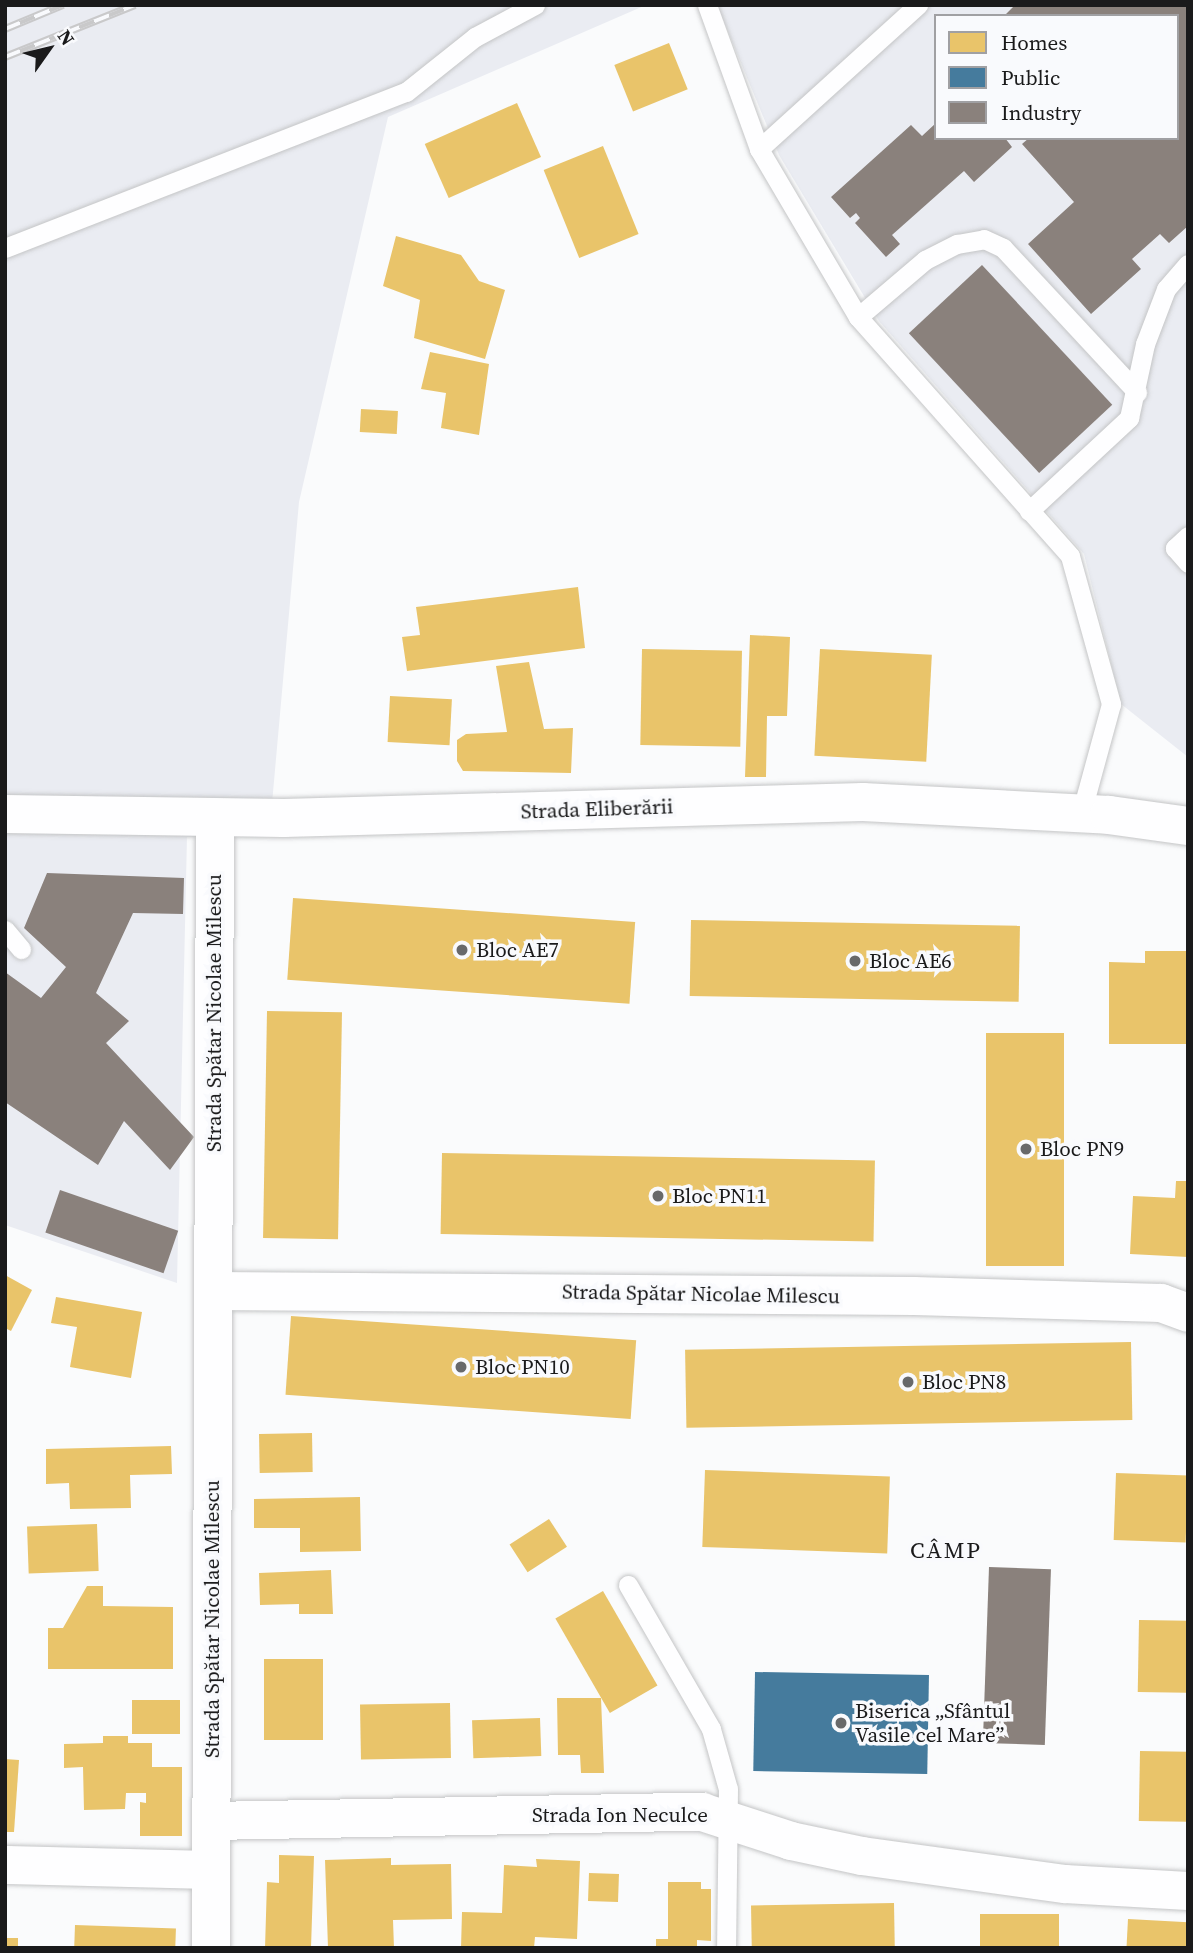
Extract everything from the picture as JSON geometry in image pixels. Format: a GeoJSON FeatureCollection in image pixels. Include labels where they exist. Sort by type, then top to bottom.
{"type":"FeatureCollection","features":[{"type":"Feature","properties":{"kind":"street","name":"Strada Eliberării"},"geometry":{"type":"LineString","coordinates":[[5,814],[215,819],[863,802],[1081,814],[1188,827]]}},
{"type":"Feature","properties":{"kind":"street","name":"Strada Spătar Nicolae Milescu"},"geometry":{"type":"LineString","coordinates":[[211,1948],[215,819]]}},
{"type":"Feature","properties":{"kind":"street","name":"Strada Spătar Nicolae Milescu"},"geometry":{"type":"LineString","coordinates":[[213,1291],[914,1296],[1161,1303],[1188,1313]]}},
{"type":"Feature","properties":{"kind":"street","name":"Strada Ion Neculce"},"geometry":{"type":"LineString","coordinates":[[211,1821],[702,1812],[730,1818],[791,1841],[862,1856],[1065,1884],[1188,1891]]}},
{"type":"Feature","properties":{"kind":"street"},"geometry":{"type":"LineString","coordinates":[[5,1865],[211,1870]]}},
{"type":"Feature","properties":{"kind":"lane"},"geometry":{"type":"LineString","coordinates":[[5,248],[406,92],[475,37],[535,5]]}},
{"type":"Feature","properties":{"kind":"lane"},"geometry":{"type":"LineString","coordinates":[[707,5],[759,149],[858,317],[1070,556],[1111,704],[1081,814]]}},
{"type":"Feature","properties":{"kind":"lane"},"geometry":{"type":"LineString","coordinates":[[759,149],[918,5]]}},
{"type":"Feature","properties":{"kind":"lane"},"geometry":{"type":"LineString","coordinates":[[858,317],[925,260],[957,244],[984,239],[1003,248],[1137,392]]}},
{"type":"Feature","properties":{"kind":"lane"},"geometry":{"type":"LineString","coordinates":[[1029,511],[1129,418],[1137,392],[1145,344],[1166,289],[1188,264]]}},
{"type":"Feature","properties":{"kind":"lane"},"geometry":{"type":"LineString","coordinates":[[1188,536],[1174,548],[1188,563]]}},
{"type":"Feature","properties":{"kind":"lane"},"geometry":{"type":"LineString","coordinates":[[5,930],[21,949]]}},
{"type":"Feature","properties":{"kind":"lane"},"geometry":{"type":"LineString","coordinates":[[628,1585],[710,1730],[727,1789],[730,1818],[726,1948]]}},
{"type":"Feature","properties":{"kind":"shaded area"},"geometry":{"type":"Polygon","coordinates":[[[5,5],[646,5],[388,117],[299,502],[269,837],[187,837],[177,1283],[5,1225],[5,5]]]}},
{"type":"Feature","properties":{"kind":"shaded area"},"geometry":{"type":"Polygon","coordinates":[[[717,5],[1188,5],[1188,757],[1121,704],[1084,554],[879,321],[779,155],[717,5]]]}},
{"type":"Feature","properties":{"kind":"building: Homes"},"geometry":{"type":"Polygon","coordinates":[[[669,43],[688,89],[633,111],[614,65],[669,43]]]}},
{"type":"Feature","properties":{"kind":"building: Homes"},"geometry":{"type":"Polygon","coordinates":[[[517,103],[541,157],[449,198],[425,144],[517,103]]]}},
{"type":"Feature","properties":{"kind":"building: Homes"},"geometry":{"type":"Polygon","coordinates":[[[603,146],[639,234],[579,258],[544,170],[603,146]]]}},
{"type":"Feature","properties":{"kind":"building: Homes"},"geometry":{"type":"Polygon","coordinates":[[[396,236],[461,255],[479,281],[505,290],[485,359],[414,338],[420,300],[383,286],[396,236]]]}},
{"type":"Feature","properties":{"kind":"building: Homes"},"geometry":{"type":"Polygon","coordinates":[[[430,352],[489,364],[479,435],[441,428],[446,393],[421,389],[430,352]]]}},
{"type":"Feature","properties":{"kind":"building: Homes"},"geometry":{"type":"Polygon","coordinates":[[[361,409],[398,411],[397,434],[360,432],[361,409]]]}},
{"type":"Feature","properties":{"kind":"building: Homes"},"geometry":{"type":"Polygon","coordinates":[[[578,587],[585,648],[407,671],[402,637],[420,635],[416,607],[578,587]]]}},
{"type":"Feature","properties":{"kind":"building: Homes"},"geometry":{"type":"Polygon","coordinates":[[[750,635],[790,637],[787,716],[767,716],[766,777],[745,777],[750,635]]]}},
{"type":"Feature","properties":{"kind":"building: Homes"},"geometry":{"type":"Polygon","coordinates":[[[642,649],[742,651],[740,747],[640,745],[642,649]]]}},
{"type":"Feature","properties":{"kind":"building: Homes"},"geometry":{"type":"Polygon","coordinates":[[[820,649],[932,655],[926,762],[814,756],[820,649]]]}},
{"type":"Feature","properties":{"kind":"building: Homes"},"geometry":{"type":"Polygon","coordinates":[[[529,662],[544,729],[573,728],[571,773],[463,771],[457,761],[457,740],[466,734],[507,732],[496,666],[529,662]]]}},
{"type":"Feature","properties":{"kind":"building: Homes"},"geometry":{"type":"Polygon","coordinates":[[[390,696],[452,699],[450,745],[388,742],[390,696]]]}},
{"type":"Feature","properties":{"kind":"building: Homes","name":"Bloc AE7"},"geometry":{"type":"Polygon","coordinates":[[[293,898],[635,922],[629,1004],[287,980],[293,898]]]}},
{"type":"Feature","properties":{"kind":"building: Homes","name":"Bloc AE6"},"geometry":{"type":"Polygon","coordinates":[[[691,920],[1020,926],[1019,1002],[690,996],[691,920]]]}},
{"type":"Feature","properties":{"kind":"building: Homes"},"geometry":{"type":"Polygon","coordinates":[[[1145,951],[1188,951],[1188,1044],[1109,1044],[1109,962],[1145,963],[1145,951]]]}},
{"type":"Feature","properties":{"kind":"building: Homes"},"geometry":{"type":"Polygon","coordinates":[[[267,1011],[342,1012],[338,1239],[263,1238],[267,1011]]]}},
{"type":"Feature","properties":{"kind":"building: Homes","name":"Bloc PN9"},"geometry":{"type":"Polygon","coordinates":[[[986,1033],[1064,1033],[1064,1266],[986,1266],[986,1033]]]}},
{"type":"Feature","properties":{"kind":"building: Homes","name":"Bloc PN11"},"geometry":{"type":"Polygon","coordinates":[[[442,1153],[875,1161],[874,1242],[441,1234],[442,1153]]]}},
{"type":"Feature","properties":{"kind":"building: Homes"},"geometry":{"type":"Polygon","coordinates":[[[1176,1181],[1188,1181],[1188,1257],[1130,1254],[1133,1196],[1175,1198],[1176,1181]]]}},
{"type":"Feature","properties":{"kind":"building: Homes"},"geometry":{"type":"Polygon","coordinates":[[[5,1275],[32,1290],[11,1331],[5,1328],[5,1275]]]}},
{"type":"Feature","properties":{"kind":"building: Homes"},"geometry":{"type":"Polygon","coordinates":[[[56,1297],[142,1312],[131,1378],[70,1367],[77,1327],[51,1323],[56,1297]]]}},
{"type":"Feature","properties":{"kind":"building: Homes","name":"Bloc PN10"},"geometry":{"type":"Polygon","coordinates":[[[291,1316],[636,1340],[631,1419],[285,1395],[291,1316]]]}},
{"type":"Feature","properties":{"kind":"building: Homes","name":"Bloc PN8"},"geometry":{"type":"Polygon","coordinates":[[[1131,1342],[1132,1420],[686,1428],[685,1350],[1131,1342]]]}},
{"type":"Feature","properties":{"kind":"building: Homes"},"geometry":{"type":"Polygon","coordinates":[[[312,1433],[313,1472],[260,1473],[259,1434],[312,1433]]]}},
{"type":"Feature","properties":{"kind":"building: Homes"},"geometry":{"type":"Polygon","coordinates":[[[171,1446],[172,1474],[130,1475],[131,1508],[70,1509],[69,1483],[46,1484],[46,1449],[171,1446]]]}},
{"type":"Feature","properties":{"kind":"building: Homes"},"geometry":{"type":"Polygon","coordinates":[[[705,1470],[890,1476],[887,1553],[702,1547],[705,1470]]]}},
{"type":"Feature","properties":{"kind":"building: Homes"},"geometry":{"type":"Polygon","coordinates":[[[1116,1473],[1188,1476],[1186,1542],[1114,1540],[1116,1473]]]}},
{"type":"Feature","properties":{"kind":"building: Homes"},"geometry":{"type":"Polygon","coordinates":[[[360,1497],[361,1551],[300,1552],[300,1528],[254,1528],[254,1499],[360,1497]]]}},
{"type":"Feature","properties":{"kind":"building: Homes"},"geometry":{"type":"Polygon","coordinates":[[[549,1519],[567,1547],[528,1572],[510,1545],[549,1519]]]}},
{"type":"Feature","properties":{"kind":"building: Homes"},"geometry":{"type":"Polygon","coordinates":[[[97,1524],[99,1571],[29,1573],[27,1526],[97,1524]]]}},
{"type":"Feature","properties":{"kind":"building: Homes"},"geometry":{"type":"Polygon","coordinates":[[[331,1570],[333,1614],[299,1614],[299,1604],[260,1605],[259,1573],[331,1570]]]}},
{"type":"Feature","properties":{"kind":"building: Homes"},"geometry":{"type":"Polygon","coordinates":[[[87,1586],[103,1586],[103,1606],[173,1607],[173,1669],[48,1669],[48,1628],[63,1628],[87,1586]]]}},
{"type":"Feature","properties":{"kind":"building: Homes"},"geometry":{"type":"Polygon","coordinates":[[[603,1591],[658,1685],[610,1713],[555,1619],[603,1591]]]}},
{"type":"Feature","properties":{"kind":"building: Homes"},"geometry":{"type":"Polygon","coordinates":[[[1139,1620],[1188,1621],[1187,1693],[1138,1692],[1139,1620]]]}},
{"type":"Feature","properties":{"kind":"building: Homes"},"geometry":{"type":"Polygon","coordinates":[[[264,1659],[323,1659],[323,1740],[264,1740],[264,1659]]]}},
{"type":"Feature","properties":{"kind":"building: Homes"},"geometry":{"type":"Polygon","coordinates":[[[557,1698],[601,1698],[604,1773],[581,1773],[580,1755],[558,1755],[557,1698]]]}},
{"type":"Feature","properties":{"kind":"building: Homes"},"geometry":{"type":"Polygon","coordinates":[[[132,1700],[180,1700],[180,1734],[132,1734],[132,1700]]]}},
{"type":"Feature","properties":{"kind":"building: Homes"},"geometry":{"type":"Polygon","coordinates":[[[450,1703],[451,1758],[361,1760],[360,1705],[450,1703]]]}},
{"type":"Feature","properties":{"kind":"building: Homes"},"geometry":{"type":"Polygon","coordinates":[[[540,1718],[541,1756],[473,1758],[472,1720],[540,1718]]]}},
{"type":"Feature","properties":{"kind":"building: Homes"},"geometry":{"type":"Polygon","coordinates":[[[103,1736],[128,1736],[128,1743],[152,1743],[152,1767],[182,1767],[182,1836],[140,1836],[140,1802],[146,1803],[146,1793],[126,1793],[125,1809],[84,1810],[83,1767],[64,1768],[64,1744],[103,1743],[103,1736]]]}},
{"type":"Feature","properties":{"kind":"building: Homes"},"geometry":{"type":"Polygon","coordinates":[[[1140,1751],[1188,1752],[1187,1822],[1139,1821],[1140,1751]]]}},
{"type":"Feature","properties":{"kind":"building: Homes"},"geometry":{"type":"Polygon","coordinates":[[[5,1759],[19,1760],[14,1832],[5,1832],[5,1759]]]}},
{"type":"Feature","properties":{"kind":"building: Homes"},"geometry":{"type":"Polygon","coordinates":[[[279,1855],[314,1856],[311,1948],[265,1948],[267,1882],[279,1883],[279,1855]]]}},
{"type":"Feature","properties":{"kind":"building: Homes"},"geometry":{"type":"Polygon","coordinates":[[[391,1858],[391,1865],[451,1864],[452,1919],[393,1920],[394,1948],[328,1948],[325,1860],[391,1858]]]}},
{"type":"Feature","properties":{"kind":"building: Homes"},"geometry":{"type":"Polygon","coordinates":[[[536,1859],[580,1861],[577,1939],[535,1937],[534,1948],[461,1948],[462,1912],[502,1913],[504,1865],[537,1867],[536,1859]]]}},
{"type":"Feature","properties":{"kind":"building: Homes"},"geometry":{"type":"Polygon","coordinates":[[[589,1873],[619,1874],[618,1902],[588,1901],[589,1873]]]}},
{"type":"Feature","properties":{"kind":"building: Homes"},"geometry":{"type":"Polygon","coordinates":[[[668,1882],[701,1882],[701,1889],[711,1889],[711,1941],[697,1940],[697,1948],[656,1948],[656,1939],[668,1939],[668,1882]]]}},
{"type":"Feature","properties":{"kind":"building: Homes"},"geometry":{"type":"Polygon","coordinates":[[[894,1903],[895,1948],[752,1948],[751,1905],[894,1903]]]}},
{"type":"Feature","properties":{"kind":"building: Homes"},"geometry":{"type":"Polygon","coordinates":[[[980,1914],[1059,1914],[1059,1948],[980,1948],[980,1914]]]}},
{"type":"Feature","properties":{"kind":"building: Homes"},"geometry":{"type":"Polygon","coordinates":[[[1128,1919],[1188,1922],[1187,1948],[1126,1948],[1128,1919]]]}},
{"type":"Feature","properties":{"kind":"building: Homes"},"geometry":{"type":"Polygon","coordinates":[[[75,1925],[176,1929],[175,1948],[74,1948],[75,1925]]]}},
{"type":"Feature","properties":{"kind":"building: Homes"},"geometry":{"type":"Polygon","coordinates":[[[5,1938],[18,1938],[18,1948],[5,1948],[5,1938]]]}},
{"type":"Feature","properties":{"kind":"building: Public","name":"Biserica „Sfântul Vasile cel Mare”"},"geometry":{"type":"Polygon","coordinates":[[[755,1672],[929,1675],[927,1774],[753,1771],[755,1672]]]}},
{"type":"Feature","properties":{"kind":"building: Industry"},"geometry":{"type":"Polygon","coordinates":[[[1015,5],[1188,5],[1188,226],[1169,243],[1160,234],[1132,259],[1141,269],[1091,314],[1028,244],[1074,202],[1022,144],[1027,140],[1179,140],[1179,14],[1006,14],[1015,5]]]}},
{"type":"Feature","properties":{"kind":"building: Industry"},"geometry":{"type":"Polygon","coordinates":[[[911,125],[922,136],[934,125],[934,140],[1007,140],[1012,147],[974,182],[964,171],[892,235],[900,244],[886,257],[855,223],[860,218],[856,213],[850,218],[831,197],[911,125]]]}},
{"type":"Feature","properties":{"kind":"building: Industry"},"geometry":{"type":"Polygon","coordinates":[[[982,265],[1112,405],[1039,473],[909,333],[982,265]]]}},
{"type":"Feature","properties":{"kind":"building: Industry"},"geometry":{"type":"Polygon","coordinates":[[[47,873],[184,878],[183,914],[133,913],[96,993],[129,1021],[106,1043],[194,1137],[170,1170],[124,1121],[98,1165],[5,1102],[5,972],[41,998],[66,967],[24,928],[47,873]]]}},
{"type":"Feature","properties":{"kind":"building: Industry"},"geometry":{"type":"Polygon","coordinates":[[[60,1190],[178,1231],[164,1273],[45,1233],[60,1190]]]}},
{"type":"Feature","properties":{"kind":"building: Industry"},"geometry":{"type":"Polygon","coordinates":[[[989,1567],[1051,1569],[1045,1745],[983,1743],[989,1567]]]}},
{"type":"Feature","properties":{"kind":"railway"},"geometry":{"type":"LineString","coordinates":[[5,29],[63,5]]}},
{"type":"Feature","properties":{"kind":"railway"},"geometry":{"type":"LineString","coordinates":[[5,57],[135,5]]}},
{"type":"Feature","properties":{"kind":"place","name":"Bloc AE7"},"geometry":{"type":"Point","coordinates":[462,950]}},
{"type":"Feature","properties":{"kind":"place","name":"Bloc AE6"},"geometry":{"type":"Point","coordinates":[855,961]}},
{"type":"Feature","properties":{"kind":"place","name":"Bloc PN9"},"geometry":{"type":"Point","coordinates":[1026,1149]}},
{"type":"Feature","properties":{"kind":"place","name":"Bloc PN11"},"geometry":{"type":"Point","coordinates":[658,1196]}},
{"type":"Feature","properties":{"kind":"place","name":"Bloc PN10"},"geometry":{"type":"Point","coordinates":[461,1367]}},
{"type":"Feature","properties":{"kind":"place","name":"Bloc PN8"},"geometry":{"type":"Point","coordinates":[908,1382]}},
{"type":"Feature","properties":{"kind":"place","name":"Biserica „Sfântul Vasile cel Mare”"},"geometry":{"type":"Point","coordinates":[841,1723]}},
{"type":"Feature","properties":{"kind":"district","name":"CÂMP"},"geometry":{"type":"Point","coordinates":[946,1550]}}]}
